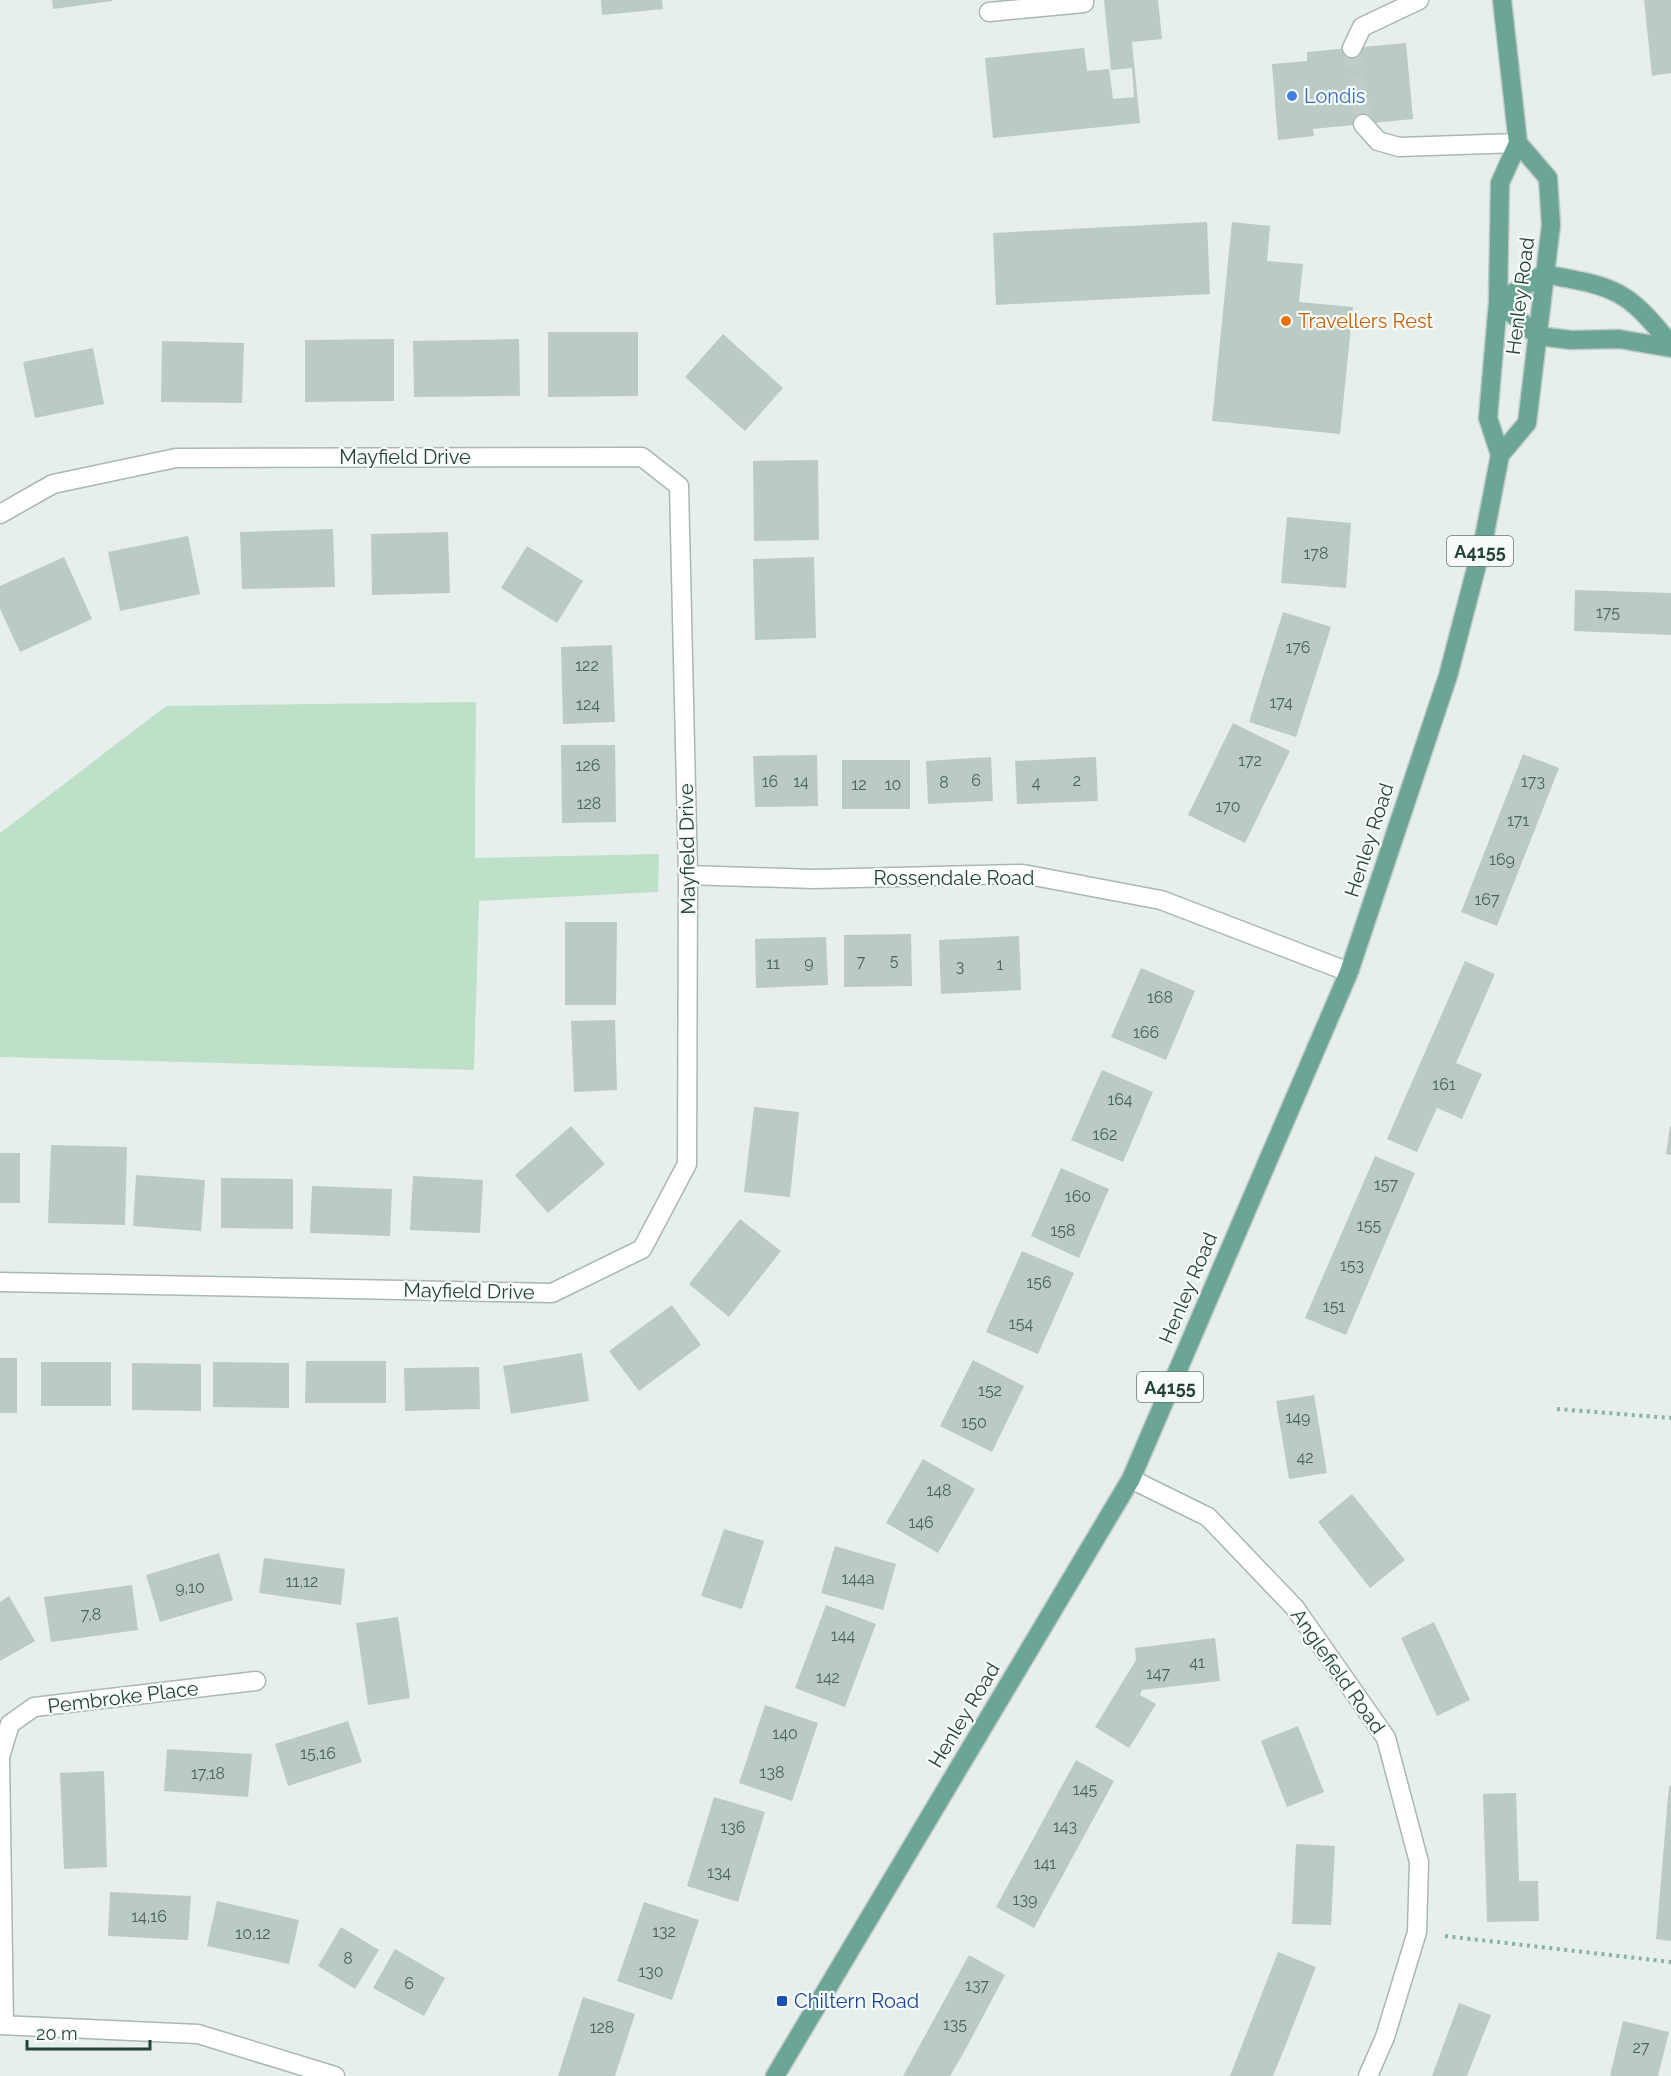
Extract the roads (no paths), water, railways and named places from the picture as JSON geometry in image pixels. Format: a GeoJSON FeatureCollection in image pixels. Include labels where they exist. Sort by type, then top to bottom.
{"type":"FeatureCollection","features":[{"type":"Feature","properties":{"kind":"main road"},"geometry":{"type":"LineString","coordinates":[[1502,0],[1518,143]]}},
{"type":"Feature","properties":{"kind":"main road","name":"Henley Road"},"geometry":{"type":"LineString","coordinates":[[775,2076],[1131,1479],[1349,972],[1448,676],[1484,538],[1500,455],[1488,418],[1498,302],[1500,183],[1518,143],[1548,177],[1551,225],[1527,423],[1500,455]]}},
{"type":"Feature","properties":{"kind":"main road"},"geometry":{"type":"LineString","coordinates":[[1544,274],[1617,290],[1646,313],[1671,346],[1619,339],[1538,336],[1498,302],[1544,274]]}},
{"type":"Feature","properties":{"kind":"street"},"geometry":{"type":"LineString","coordinates":[[989,12],[1084,3],[1084,0]]}},
{"type":"Feature","properties":{"kind":"street"},"geometry":{"type":"LineString","coordinates":[[1352,48],[1362,27],[1419,0]]}},
{"type":"Feature","properties":{"kind":"street"},"geometry":{"type":"LineString","coordinates":[[1363,124],[1378,141],[1399,147],[1518,143]]}},
{"type":"Feature","properties":{"kind":"street","name":"Mayfield Drive"},"geometry":{"type":"LineString","coordinates":[[0,514],[53,484],[176,458],[642,457],[679,486],[688,875],[687,1164],[642,1249],[552,1293],[0,1282]]}},
{"type":"Feature","properties":{"kind":"street","name":"Rossendale Road"},"geometry":{"type":"LineString","coordinates":[[688,875],[814,879],[1023,874],[1161,900],[1349,972]]}},
{"type":"Feature","properties":{"kind":"street","name":"Anglefield Road"},"geometry":{"type":"LineString","coordinates":[[1131,1479],[1208,1517],[1295,1608],[1386,1738],[1419,1862],[1417,1932],[1385,2037],[1368,2076]]}},
{"type":"Feature","properties":{"kind":"street","name":"Pembroke Place"},"geometry":{"type":"LineString","coordinates":[[2,2025],[0,1757],[10,1724],[34,1707],[256,1681]]}},
{"type":"Feature","properties":{"kind":"street"},"geometry":{"type":"LineString","coordinates":[[2,2025],[198,2034],[335,2076]]}},
{"type":"Feature","properties":{"kind":"tunnel"},"geometry":{"type":"LineString","coordinates":[[1352,48],[1363,124]]}},
{"type":"Feature","properties":{"kind":"place","name":"Londis"},"geometry":{"type":"Point","coordinates":[1292,96]}},
{"type":"Feature","properties":{"kind":"place","name":"Travellers Rest"},"geometry":{"type":"Point","coordinates":[1286,321]}},
{"type":"Feature","properties":{"kind":"place","name":"Chiltern Road"},"geometry":{"type":"Point","coordinates":[782,2001]}}]}
